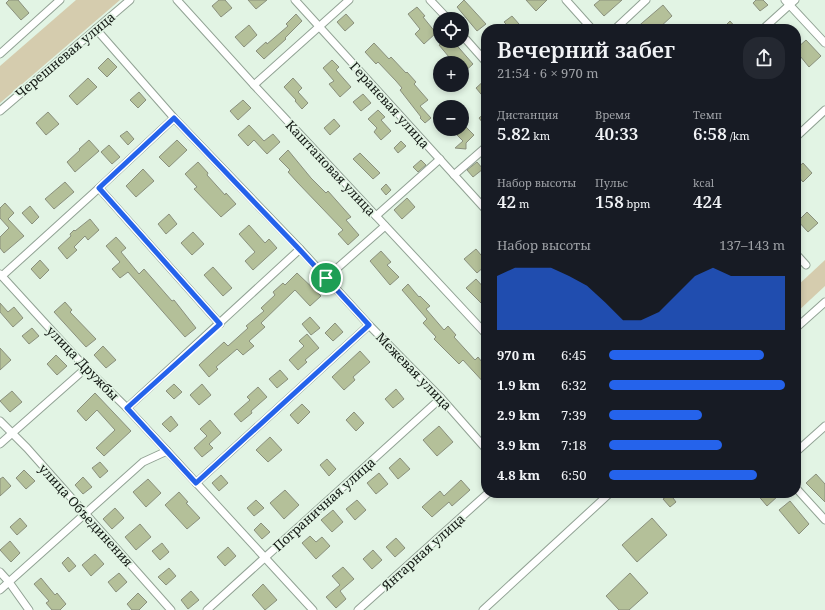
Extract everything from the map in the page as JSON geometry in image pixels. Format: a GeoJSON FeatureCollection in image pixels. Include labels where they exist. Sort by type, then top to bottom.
{"type":"FeatureCollection","features":[{"type":"Feature","properties":{"kind":"street"},"geometry":{"type":"LineString","coordinates":[[0,54],[60,0]]}},
{"type":"Feature","properties":{"kind":"street","name":"Черешневая улица"},"geometry":{"type":"LineString","coordinates":[[0,111],[130,0]]}},
{"type":"Feature","properties":{"kind":"street","name":"Каштановая улица"},"geometry":{"type":"LineString","coordinates":[[177,0],[481,329]]}},
{"type":"Feature","properties":{"kind":"street","name":"Гераневая улица"},"geometry":{"type":"LineString","coordinates":[[294,0],[481,205]]}},
{"type":"Feature","properties":{"kind":"street"},"geometry":{"type":"LineString","coordinates":[[254,85],[349,0]]}},
{"type":"Feature","properties":{"kind":"street"},"geometry":{"type":"LineString","coordinates":[[430,0],[441,12]]}},
{"type":"Feature","properties":{"kind":"street"},"geometry":{"type":"LineString","coordinates":[[566,0],[588,24]]}},
{"type":"Feature","properties":{"kind":"street"},"geometry":{"type":"LineString","coordinates":[[620,24],[646,0]]}},
{"type":"Feature","properties":{"kind":"street"},"geometry":{"type":"LineString","coordinates":[[769,24],[790,2],[825,43]]}},
{"type":"Feature","properties":{"kind":"street","name":"Межевая улица"},"geometry":{"type":"LineString","coordinates":[[96,29],[174,118],[300,250],[369,325],[441,398],[481,442]]}},
{"type":"Feature","properties":{"kind":"street"},"geometry":{"type":"LineString","coordinates":[[469,43],[481,56]]}},
{"type":"Feature","properties":{"kind":"street"},"geometry":{"type":"LineString","coordinates":[[801,132],[825,110]]}},
{"type":"Feature","properties":{"kind":"street"},"geometry":{"type":"LineString","coordinates":[[1,275],[99,188],[174,118]]}},
{"type":"Feature","properties":{"kind":"street"},"geometry":{"type":"LineString","coordinates":[[454,175],[481,151]]}},
{"type":"Feature","properties":{"kind":"street"},"geometry":{"type":"LineString","coordinates":[[376,216],[440,159]]}},
{"type":"Feature","properties":{"kind":"street"},"geometry":{"type":"LineString","coordinates":[[99,188],[220,324]]}},
{"type":"Feature","properties":{"kind":"street"},"geometry":{"type":"LineString","coordinates":[[326,278],[385,226]]}},
{"type":"Feature","properties":{"kind":"street"},"geometry":{"type":"LineString","coordinates":[[127,408],[300,250]]}},
{"type":"Feature","properties":{"kind":"street"},"geometry":{"type":"LineString","coordinates":[[801,260],[806,265]]}},
{"type":"Feature","properties":{"kind":"street","name":"улица Дружбы"},"geometry":{"type":"LineString","coordinates":[[1,275],[86,368],[127,408],[313,610]]}},
{"type":"Feature","properties":{"kind":"street"},"geometry":{"type":"LineString","coordinates":[[801,324],[825,302]]}},
{"type":"Feature","properties":{"kind":"street"},"geometry":{"type":"LineString","coordinates":[[196,483],[369,325]]}},
{"type":"Feature","properties":{"kind":"street"},"geometry":{"type":"LineString","coordinates":[[0,444],[86,368]]}},
{"type":"Feature","properties":{"kind":"street","name":"Пограничная улица"},"geometry":{"type":"LineString","coordinates":[[207,610],[441,398]]}},
{"type":"Feature","properties":{"kind":"street","name":"улица Объединения"},"geometry":{"type":"LineString","coordinates":[[0,421],[27,448],[171,610]]}},
{"type":"Feature","properties":{"kind":"street"},"geometry":{"type":"LineString","coordinates":[[801,448],[825,426]]}},
{"type":"Feature","properties":{"kind":"street"},"geometry":{"type":"LineString","coordinates":[[0,590],[143,462],[167,451]]}},
{"type":"Feature","properties":{"kind":"street"},"geometry":{"type":"LineString","coordinates":[[801,494],[825,520]]}},
{"type":"Feature","properties":{"kind":"street","name":"Янтарная улица"},"geometry":{"type":"LineString","coordinates":[[358,610],[482,498]]}},
{"type":"Feature","properties":{"kind":"street"},"geometry":{"type":"LineString","coordinates":[[596,506],[600,498]]}},
{"type":"Feature","properties":{"kind":"street"},"geometry":{"type":"LineString","coordinates":[[483,610],[605,498]]}},
{"type":"Feature","properties":{"kind":"street"},"geometry":{"type":"LineString","coordinates":[[0,572],[29,610]]}},
{"type":"Feature","properties":{"kind":"shaded area"},"geometry":{"type":"Polygon","coordinates":[[[76,0],[120,0],[0,103],[0,66],[76,0]]]}},
{"type":"Feature","properties":{"kind":"shaded area"},"geometry":{"type":"Polygon","coordinates":[[[825,260],[825,286],[801,308],[801,282],[825,260]]]}},
{"type":"Feature","properties":{"kind":"building"},"geometry":{"type":"Polygon","coordinates":[[[9,0],[18,0],[29,13],[21,20],[6,3],[9,0]]]}},
{"type":"Feature","properties":{"kind":"building"},"geometry":{"type":"Polygon","coordinates":[[[219,0],[225,0],[232,8],[221,17],[212,6],[219,0]]]}},
{"type":"Feature","properties":{"kind":"building"},"geometry":{"type":"Polygon","coordinates":[[[248,0],[267,0],[256,9],[248,0]]]}},
{"type":"Feature","properties":{"kind":"building"},"geometry":{"type":"Polygon","coordinates":[[[464,0],[486,24],[481,24],[481,28],[477,31],[469,21],[469,12],[461,12],[457,7],[464,0]]]}},
{"type":"Feature","properties":{"kind":"building"},"geometry":{"type":"Polygon","coordinates":[[[526,0],[547,0],[536,11],[526,0]]]}},
{"type":"Feature","properties":{"kind":"building"},"geometry":{"type":"Polygon","coordinates":[[[600,0],[622,0],[604,16],[594,5],[600,0]]]}},
{"type":"Feature","properties":{"kind":"building"},"geometry":{"type":"Polygon","coordinates":[[[756,0],[763,0],[768,5],[760,11],[753,3],[756,0]]]}},
{"type":"Feature","properties":{"kind":"building"},"geometry":{"type":"Polygon","coordinates":[[[663,5],[672,16],[663,24],[641,24],[663,5]]]}},
{"type":"Feature","properties":{"kind":"building"},"geometry":{"type":"Polygon","coordinates":[[[417,7],[425,16],[423,17],[433,29],[433,36],[424,44],[415,34],[420,29],[408,14],[417,7]]]}},
{"type":"Feature","properties":{"kind":"building"},"geometry":{"type":"Polygon","coordinates":[[[296,14],[302,21],[285,38],[286,39],[264,59],[256,51],[266,42],[267,44],[288,26],[286,24],[296,14]]]}},
{"type":"Feature","properties":{"kind":"building"},"geometry":{"type":"Polygon","coordinates":[[[346,14],[354,23],[345,31],[337,22],[346,14]]]}},
{"type":"Feature","properties":{"kind":"building"},"geometry":{"type":"Polygon","coordinates":[[[512,16],[519,24],[506,24],[504,22],[512,16]]]}},
{"type":"Feature","properties":{"kind":"building"},"geometry":{"type":"Polygon","coordinates":[[[249,25],[257,35],[244,47],[235,37],[249,25]]]}},
{"type":"Feature","properties":{"kind":"building"},"geometry":{"type":"Polygon","coordinates":[[[806,40],[821,56],[809,67],[801,57],[801,44],[806,40]]]}},
{"type":"Feature","properties":{"kind":"building"},"geometry":{"type":"Polygon","coordinates":[[[374,43],[389,59],[391,57],[406,73],[407,72],[416,82],[414,84],[428,100],[420,106],[431,118],[425,123],[400,90],[402,88],[378,62],[376,64],[365,52],[374,43]]]}},
{"type":"Feature","properties":{"kind":"building"},"geometry":{"type":"Polygon","coordinates":[[[442,48],[459,48],[466,56],[448,56],[442,48]]]}},
{"type":"Feature","properties":{"kind":"building"},"geometry":{"type":"Polygon","coordinates":[[[108,58],[117,67],[107,77],[98,68],[108,58]]]}},
{"type":"Feature","properties":{"kind":"building"},"geometry":{"type":"Polygon","coordinates":[[[469,59],[473,64],[469,68],[469,59]]]}},
{"type":"Feature","properties":{"kind":"building"},"geometry":{"type":"Polygon","coordinates":[[[332,60],[339,67],[336,70],[351,87],[340,97],[329,84],[334,81],[323,68],[332,60]]]}},
{"type":"Feature","properties":{"kind":"building"},"geometry":{"type":"Polygon","coordinates":[[[88,78],[97,87],[77,105],[69,96],[88,78]]]}},
{"type":"Feature","properties":{"kind":"building"},"geometry":{"type":"Polygon","coordinates":[[[293,78],[302,88],[298,92],[308,103],[302,109],[284,87],[293,78]]]}},
{"type":"Feature","properties":{"kind":"building"},"geometry":{"type":"Polygon","coordinates":[[[481,84],[481,94],[476,88],[481,84]]]}},
{"type":"Feature","properties":{"kind":"building"},"geometry":{"type":"Polygon","coordinates":[[[139,92],[146,100],[138,108],[130,100],[139,92]]]}},
{"type":"Feature","properties":{"kind":"building"},"geometry":{"type":"Polygon","coordinates":[[[363,94],[371,103],[361,111],[353,102],[363,94]]]}},
{"type":"Feature","properties":{"kind":"building"},"geometry":{"type":"Polygon","coordinates":[[[243,100],[251,108],[238,120],[230,111],[243,100]]]}},
{"type":"Feature","properties":{"kind":"building"},"geometry":{"type":"Polygon","coordinates":[[[378,110],[385,117],[381,120],[391,131],[381,140],[374,132],[377,128],[368,119],[378,110]]]}},
{"type":"Feature","properties":{"kind":"building"},"geometry":{"type":"Polygon","coordinates":[[[48,112],[59,124],[46,135],[36,123],[48,112]]]}},
{"type":"Feature","properties":{"kind":"building"},"geometry":{"type":"Polygon","coordinates":[[[334,119],[340,126],[330,135],[324,128],[334,119]]]}},
{"type":"Feature","properties":{"kind":"building"},"geometry":{"type":"Polygon","coordinates":[[[249,125],[264,141],[273,134],[280,142],[267,154],[254,140],[248,146],[238,135],[249,125]]]}},
{"type":"Feature","properties":{"kind":"building"},"geometry":{"type":"Polygon","coordinates":[[[469,130],[474,135],[466,143],[466,149],[455,148],[463,141],[458,136],[469,136],[469,130]]]}},
{"type":"Feature","properties":{"kind":"building"},"geometry":{"type":"Polygon","coordinates":[[[127,131],[134,139],[128,145],[120,136],[127,131]]]}},
{"type":"Feature","properties":{"kind":"building"},"geometry":{"type":"Polygon","coordinates":[[[89,140],[99,151],[75,172],[67,162],[89,140]]]}},
{"type":"Feature","properties":{"kind":"building"},"geometry":{"type":"Polygon","coordinates":[[[177,140],[187,150],[169,167],[159,157],[177,140]]]}},
{"type":"Feature","properties":{"kind":"building"},"geometry":{"type":"Polygon","coordinates":[[[401,141],[406,146],[398,153],[394,148],[401,141]]]}},
{"type":"Feature","properties":{"kind":"building"},"geometry":{"type":"Polygon","coordinates":[[[109,145],[120,157],[112,164],[101,152],[109,145]]]}},
{"type":"Feature","properties":{"kind":"building"},"geometry":{"type":"Polygon","coordinates":[[[288,150],[311,178],[326,193],[328,191],[351,217],[346,220],[359,235],[348,245],[338,234],[343,230],[297,182],[288,172],[290,170],[279,159],[288,150]]]}},
{"type":"Feature","properties":{"kind":"building"},"geometry":{"type":"Polygon","coordinates":[[[360,153],[380,173],[373,179],[353,159],[360,153]]]}},
{"type":"Feature","properties":{"kind":"building"},"geometry":{"type":"Polygon","coordinates":[[[421,160],[426,165],[418,172],[413,167],[421,160]]]}},
{"type":"Feature","properties":{"kind":"building"},"geometry":{"type":"Polygon","coordinates":[[[198,162],[208,173],[207,175],[225,195],[226,193],[236,204],[221,217],[194,189],[197,187],[185,174],[198,162]]]}},
{"type":"Feature","properties":{"kind":"building"},"geometry":{"type":"Polygon","coordinates":[[[477,162],[481,167],[481,171],[473,177],[467,170],[477,162]]]}},
{"type":"Feature","properties":{"kind":"building"},"geometry":{"type":"Polygon","coordinates":[[[803,163],[812,173],[803,182],[801,180],[801,165],[803,163]]]}},
{"type":"Feature","properties":{"kind":"building"},"geometry":{"type":"Polygon","coordinates":[[[143,169],[154,181],[136,197],[126,186],[143,169]]]}},
{"type":"Feature","properties":{"kind":"building"},"geometry":{"type":"Polygon","coordinates":[[[65,182],[74,192],[54,209],[45,199],[65,182]]]}},
{"type":"Feature","properties":{"kind":"building"},"geometry":{"type":"Polygon","coordinates":[[[386,184],[391,190],[386,195],[381,189],[386,184]]]}},
{"type":"Feature","properties":{"kind":"building"},"geometry":{"type":"Polygon","coordinates":[[[407,198],[415,207],[402,219],[394,210],[407,198]]]}},
{"type":"Feature","properties":{"kind":"building"},"geometry":{"type":"Polygon","coordinates":[[[5,203],[14,213],[8,219],[24,236],[4,253],[0,248],[0,237],[9,228],[0,218],[0,208],[5,203]]]}},
{"type":"Feature","properties":{"kind":"building"},"geometry":{"type":"Polygon","coordinates":[[[30,206],[39,217],[32,224],[22,213],[30,206]]]}},
{"type":"Feature","properties":{"kind":"building"},"geometry":{"type":"Polygon","coordinates":[[[807,212],[818,223],[808,232],[801,224],[801,218],[807,212]]]}},
{"type":"Feature","properties":{"kind":"building"},"geometry":{"type":"Polygon","coordinates":[[[169,214],[177,224],[166,234],[158,224],[169,214]]]}},
{"type":"Feature","properties":{"kind":"building"},"geometry":{"type":"Polygon","coordinates":[[[90,219],[99,230],[88,240],[85,236],[74,247],[77,250],[67,259],[58,248],[71,236],[70,234],[74,230],[75,231],[90,219]]]}},
{"type":"Feature","properties":{"kind":"building"},"geometry":{"type":"Polygon","coordinates":[[[249,225],[265,243],[269,239],[277,248],[253,270],[245,261],[255,252],[239,234],[249,225]]]}},
{"type":"Feature","properties":{"kind":"building"},"geometry":{"type":"Polygon","coordinates":[[[193,232],[204,244],[192,255],[181,243],[193,232]]]}},
{"type":"Feature","properties":{"kind":"building"},"geometry":{"type":"Polygon","coordinates":[[[116,237],[126,248],[121,252],[139,274],[144,269],[172,301],[174,300],[196,328],[185,337],[128,272],[120,278],[112,269],[120,262],[106,246],[116,237]]]}},
{"type":"Feature","properties":{"kind":"building"},"geometry":{"type":"Polygon","coordinates":[[[476,249],[481,255],[481,269],[477,273],[464,259],[476,249]]]}},
{"type":"Feature","properties":{"kind":"building"},"geometry":{"type":"Polygon","coordinates":[[[381,251],[391,262],[387,265],[399,277],[390,285],[370,261],[381,251]]]}},
{"type":"Feature","properties":{"kind":"building"},"geometry":{"type":"Polygon","coordinates":[[[40,260],[49,270],[40,279],[31,269],[40,260]]]}},
{"type":"Feature","properties":{"kind":"building"},"geometry":{"type":"Polygon","coordinates":[[[213,267],[232,288],[223,296],[204,275],[213,267]]]}},
{"type":"Feature","properties":{"kind":"building"},"geometry":{"type":"Polygon","coordinates":[[[297,273],[321,296],[310,306],[295,290],[261,323],[265,327],[249,341],[254,346],[243,355],[237,349],[216,367],[218,369],[209,377],[199,365],[224,342],[228,346],[248,328],[246,326],[264,311],[261,308],[275,295],[273,292],[283,283],[285,285],[297,273]]]}},
{"type":"Feature","properties":{"kind":"building"},"geometry":{"type":"Polygon","coordinates":[[[476,279],[481,284],[481,303],[466,288],[476,279]]]}},
{"type":"Feature","properties":{"kind":"building"},"geometry":{"type":"Polygon","coordinates":[[[408,284],[419,297],[420,296],[430,306],[426,309],[444,330],[448,326],[456,335],[454,337],[475,360],[478,357],[481,361],[481,380],[463,360],[459,364],[434,339],[436,337],[423,323],[427,319],[402,290],[408,284]]]}},
{"type":"Feature","properties":{"kind":"building"},"geometry":{"type":"Polygon","coordinates":[[[65,302],[72,310],[70,312],[96,339],[86,347],[54,312],[65,302]]]}},
{"type":"Feature","properties":{"kind":"building"},"geometry":{"type":"Polygon","coordinates":[[[0,303],[8,312],[14,307],[23,318],[13,327],[0,312],[0,303]]]}},
{"type":"Feature","properties":{"kind":"building"},"geometry":{"type":"Polygon","coordinates":[[[310,317],[320,328],[311,335],[302,324],[310,317]]]}},
{"type":"Feature","properties":{"kind":"building"},"geometry":{"type":"Polygon","coordinates":[[[335,323],[343,332],[333,341],[325,333],[335,323]]]}},
{"type":"Feature","properties":{"kind":"building"},"geometry":{"type":"Polygon","coordinates":[[[32,328],[39,336],[29,344],[22,336],[32,328]]]}},
{"type":"Feature","properties":{"kind":"building"},"geometry":{"type":"Polygon","coordinates":[[[307,334],[319,348],[305,360],[307,362],[298,370],[289,360],[304,346],[299,341],[307,334]]]}},
{"type":"Feature","properties":{"kind":"building"},"geometry":{"type":"Polygon","coordinates":[[[103,346],[116,360],[106,368],[94,355],[103,346]]]}},
{"type":"Feature","properties":{"kind":"building"},"geometry":{"type":"Polygon","coordinates":[[[0,348],[11,360],[0,370],[0,348]]]}},
{"type":"Feature","properties":{"kind":"building"},"geometry":{"type":"Polygon","coordinates":[[[360,351],[370,362],[353,377],[355,380],[344,390],[332,377],[360,351]]]}},
{"type":"Feature","properties":{"kind":"building"},"geometry":{"type":"Polygon","coordinates":[[[56,355],[67,366],[57,375],[47,364],[56,355]]]}},
{"type":"Feature","properties":{"kind":"building"},"geometry":{"type":"Polygon","coordinates":[[[280,370],[288,379],[277,388],[269,379],[280,370]]]}},
{"type":"Feature","properties":{"kind":"building"},"geometry":{"type":"Polygon","coordinates":[[[174,384],[182,392],[174,399],[166,391],[174,384]]]}},
{"type":"Feature","properties":{"kind":"building"},"geometry":{"type":"Polygon","coordinates":[[[202,384],[211,395],[199,405],[190,395],[202,384]]]}},
{"type":"Feature","properties":{"kind":"building"},"geometry":{"type":"Polygon","coordinates":[[[258,387],[267,397],[241,422],[234,414],[250,400],[247,397],[258,387]]]}},
{"type":"Feature","properties":{"kind":"building"},"geometry":{"type":"Polygon","coordinates":[[[396,389],[404,399],[393,408],[385,399],[396,389]]]}},
{"type":"Feature","properties":{"kind":"building"},"geometry":{"type":"Polygon","coordinates":[[[12,391],[22,402],[10,412],[0,401],[12,391]]]}},
{"type":"Feature","properties":{"kind":"building"},"geometry":{"type":"Polygon","coordinates":[[[95,393],[131,431],[104,456],[96,448],[115,430],[97,410],[86,421],[77,411],[95,393]]]}},
{"type":"Feature","properties":{"kind":"building"},"geometry":{"type":"Polygon","coordinates":[[[302,404],[310,412],[298,424],[290,415],[302,404]]]}},
{"type":"Feature","properties":{"kind":"building"},"geometry":{"type":"Polygon","coordinates":[[[354,412],[364,423],[356,431],[346,420],[354,412]]]}},
{"type":"Feature","properties":{"kind":"building"},"geometry":{"type":"Polygon","coordinates":[[[171,416],[178,425],[170,432],[162,424],[171,416]]]}},
{"type":"Feature","properties":{"kind":"building"},"geometry":{"type":"Polygon","coordinates":[[[210,420],[221,433],[209,444],[213,448],[202,457],[194,448],[207,436],[200,429],[210,420]]]}},
{"type":"Feature","properties":{"kind":"building"},"geometry":{"type":"Polygon","coordinates":[[[439,426],[453,442],[437,456],[423,440],[439,426]]]}},
{"type":"Feature","properties":{"kind":"building"},"geometry":{"type":"Polygon","coordinates":[[[270,437],[282,450],[268,462],[256,450],[270,437]]]}},
{"type":"Feature","properties":{"kind":"building"},"geometry":{"type":"Polygon","coordinates":[[[400,458],[410,469],[398,479],[389,468],[400,458]]]}},
{"type":"Feature","properties":{"kind":"building"},"geometry":{"type":"Polygon","coordinates":[[[327,459],[336,469],[329,476],[320,465],[327,459]]]}},
{"type":"Feature","properties":{"kind":"building"},"geometry":{"type":"Polygon","coordinates":[[[100,462],[108,471],[100,478],[92,468],[100,462]]]}},
{"type":"Feature","properties":{"kind":"building"},"geometry":{"type":"Polygon","coordinates":[[[24,470],[35,481],[26,489],[16,478],[24,470]]]}},
{"type":"Feature","properties":{"kind":"building"},"geometry":{"type":"Polygon","coordinates":[[[379,473],[388,484],[376,494],[367,483],[379,473]]]}},
{"type":"Feature","properties":{"kind":"building"},"geometry":{"type":"Polygon","coordinates":[[[816,474],[825,484],[825,502],[806,483],[816,474]]]}},
{"type":"Feature","properties":{"kind":"building"},"geometry":{"type":"Polygon","coordinates":[[[221,475],[228,483],[219,491],[212,483],[221,475]]]}},
{"type":"Feature","properties":{"kind":"building"},"geometry":{"type":"Polygon","coordinates":[[[3,477],[11,486],[0,496],[0,479],[3,477]]]}},
{"type":"Feature","properties":{"kind":"building"},"geometry":{"type":"Polygon","coordinates":[[[83,477],[92,487],[83,494],[75,485],[83,477]]]}},
{"type":"Feature","properties":{"kind":"building"},"geometry":{"type":"Polygon","coordinates":[[[148,479],[161,493],[146,507],[133,492],[148,479]]]}},
{"type":"Feature","properties":{"kind":"building"},"geometry":{"type":"Polygon","coordinates":[[[461,480],[470,490],[452,506],[449,502],[432,517],[422,507],[440,491],[444,496],[461,480]]]}},
{"type":"Feature","properties":{"kind":"building"},"geometry":{"type":"Polygon","coordinates":[[[285,490],[299,505],[284,519],[270,503],[285,490]]]}},
{"type":"Feature","properties":{"kind":"building"},"geometry":{"type":"Polygon","coordinates":[[[179,492],[188,502],[186,503],[200,518],[187,529],[165,505],[179,492]]]}},
{"type":"Feature","properties":{"kind":"building"},"geometry":{"type":"Polygon","coordinates":[[[673,498],[676,502],[670,507],[663,499],[673,498]]]}},
{"type":"Feature","properties":{"kind":"building"},"geometry":{"type":"Polygon","coordinates":[[[760,498],[776,498],[767,506],[760,498]]]}},
{"type":"Feature","properties":{"kind":"building"},"geometry":{"type":"Polygon","coordinates":[[[256,500],[264,508],[254,516],[247,508],[256,500]]]}},
{"type":"Feature","properties":{"kind":"building"},"geometry":{"type":"Polygon","coordinates":[[[357,500],[366,510],[355,520],[346,509],[357,500]]]}},
{"type":"Feature","properties":{"kind":"building"},"geometry":{"type":"Polygon","coordinates":[[[790,501],[809,524],[799,534],[779,510],[790,501]]]}},
{"type":"Feature","properties":{"kind":"building"},"geometry":{"type":"Polygon","coordinates":[[[115,508],[124,518],[112,529],[103,519],[115,508]]]}},
{"type":"Feature","properties":{"kind":"building"},"geometry":{"type":"Polygon","coordinates":[[[333,510],[343,522],[332,532],[321,520],[333,510]]]}},
{"type":"Feature","properties":{"kind":"building"},"geometry":{"type":"Polygon","coordinates":[[[20,518],[27,526],[17,535],[10,527],[20,518]]]}},
{"type":"Feature","properties":{"kind":"building"},"geometry":{"type":"Polygon","coordinates":[[[652,518],[667,535],[637,562],[622,545],[652,518]]]}},
{"type":"Feature","properties":{"kind":"building"},"geometry":{"type":"Polygon","coordinates":[[[261,523],[270,532],[262,539],[254,530],[261,523]]]}},
{"type":"Feature","properties":{"kind":"building"},"geometry":{"type":"Polygon","coordinates":[[[140,524],[151,537],[136,550],[125,537],[140,524]]]}},
{"type":"Feature","properties":{"kind":"building"},"geometry":{"type":"Polygon","coordinates":[[[310,536],[316,542],[322,537],[330,546],[316,559],[302,543],[310,536]]]}},
{"type":"Feature","properties":{"kind":"building"},"geometry":{"type":"Polygon","coordinates":[[[396,538],[405,548],[395,557],[386,547],[396,538]]]}},
{"type":"Feature","properties":{"kind":"building"},"geometry":{"type":"Polygon","coordinates":[[[10,541],[20,553],[11,562],[0,550],[10,541]]]}},
{"type":"Feature","properties":{"kind":"building"},"geometry":{"type":"Polygon","coordinates":[[[162,543],[169,552],[160,560],[152,551],[162,543]]]}},
{"type":"Feature","properties":{"kind":"building"},"geometry":{"type":"Polygon","coordinates":[[[228,547],[236,556],[225,566],[217,557],[228,547]]]}},
{"type":"Feature","properties":{"kind":"building"},"geometry":{"type":"Polygon","coordinates":[[[373,550],[382,560],[372,569],[363,559],[373,550]]]}},
{"type":"Feature","properties":{"kind":"building"},"geometry":{"type":"Polygon","coordinates":[[[95,554],[104,564],[91,576],[82,565],[95,554]]]}},
{"type":"Feature","properties":{"kind":"building"},"geometry":{"type":"Polygon","coordinates":[[[68,557],[76,566],[69,572],[62,563],[68,557]]]}},
{"type":"Feature","properties":{"kind":"building"},"geometry":{"type":"Polygon","coordinates":[[[343,567],[354,579],[340,591],[346,599],[336,608],[326,597],[340,585],[332,576],[343,567]]]}},
{"type":"Feature","properties":{"kind":"building"},"geometry":{"type":"Polygon","coordinates":[[[169,568],[176,576],[166,585],[158,577],[169,568]]]}},
{"type":"Feature","properties":{"kind":"building"},"geometry":{"type":"Polygon","coordinates":[[[119,573],[127,582],[116,592],[108,582],[119,573]]]}},
{"type":"Feature","properties":{"kind":"building"},"geometry":{"type":"Polygon","coordinates":[[[630,573],[648,593],[629,610],[619,610],[606,596],[630,573]]]}},
{"type":"Feature","properties":{"kind":"building"},"geometry":{"type":"Polygon","coordinates":[[[41,578],[55,595],[57,593],[66,604],[60,610],[52,610],[46,603],[49,601],[34,584],[41,578]]]}},
{"type":"Feature","properties":{"kind":"building"},"geometry":{"type":"Polygon","coordinates":[[[263,584],[277,600],[265,610],[252,595],[263,584]]]}},
{"type":"Feature","properties":{"kind":"building"},"geometry":{"type":"Polygon","coordinates":[[[191,591],[199,600],[188,609],[181,600],[191,591]]]}},
{"type":"Feature","properties":{"kind":"building"},"geometry":{"type":"Polygon","coordinates":[[[138,593],[147,602],[139,610],[132,610],[127,604],[138,593]]]}},
{"type":"Feature","properties":{"kind":"route"},"geometry":{"type":"LineString","coordinates":[[174,118],[326,278],[369,325],[196,483],[127,408],[220,324],[99,188],[174,118]]}}]}
